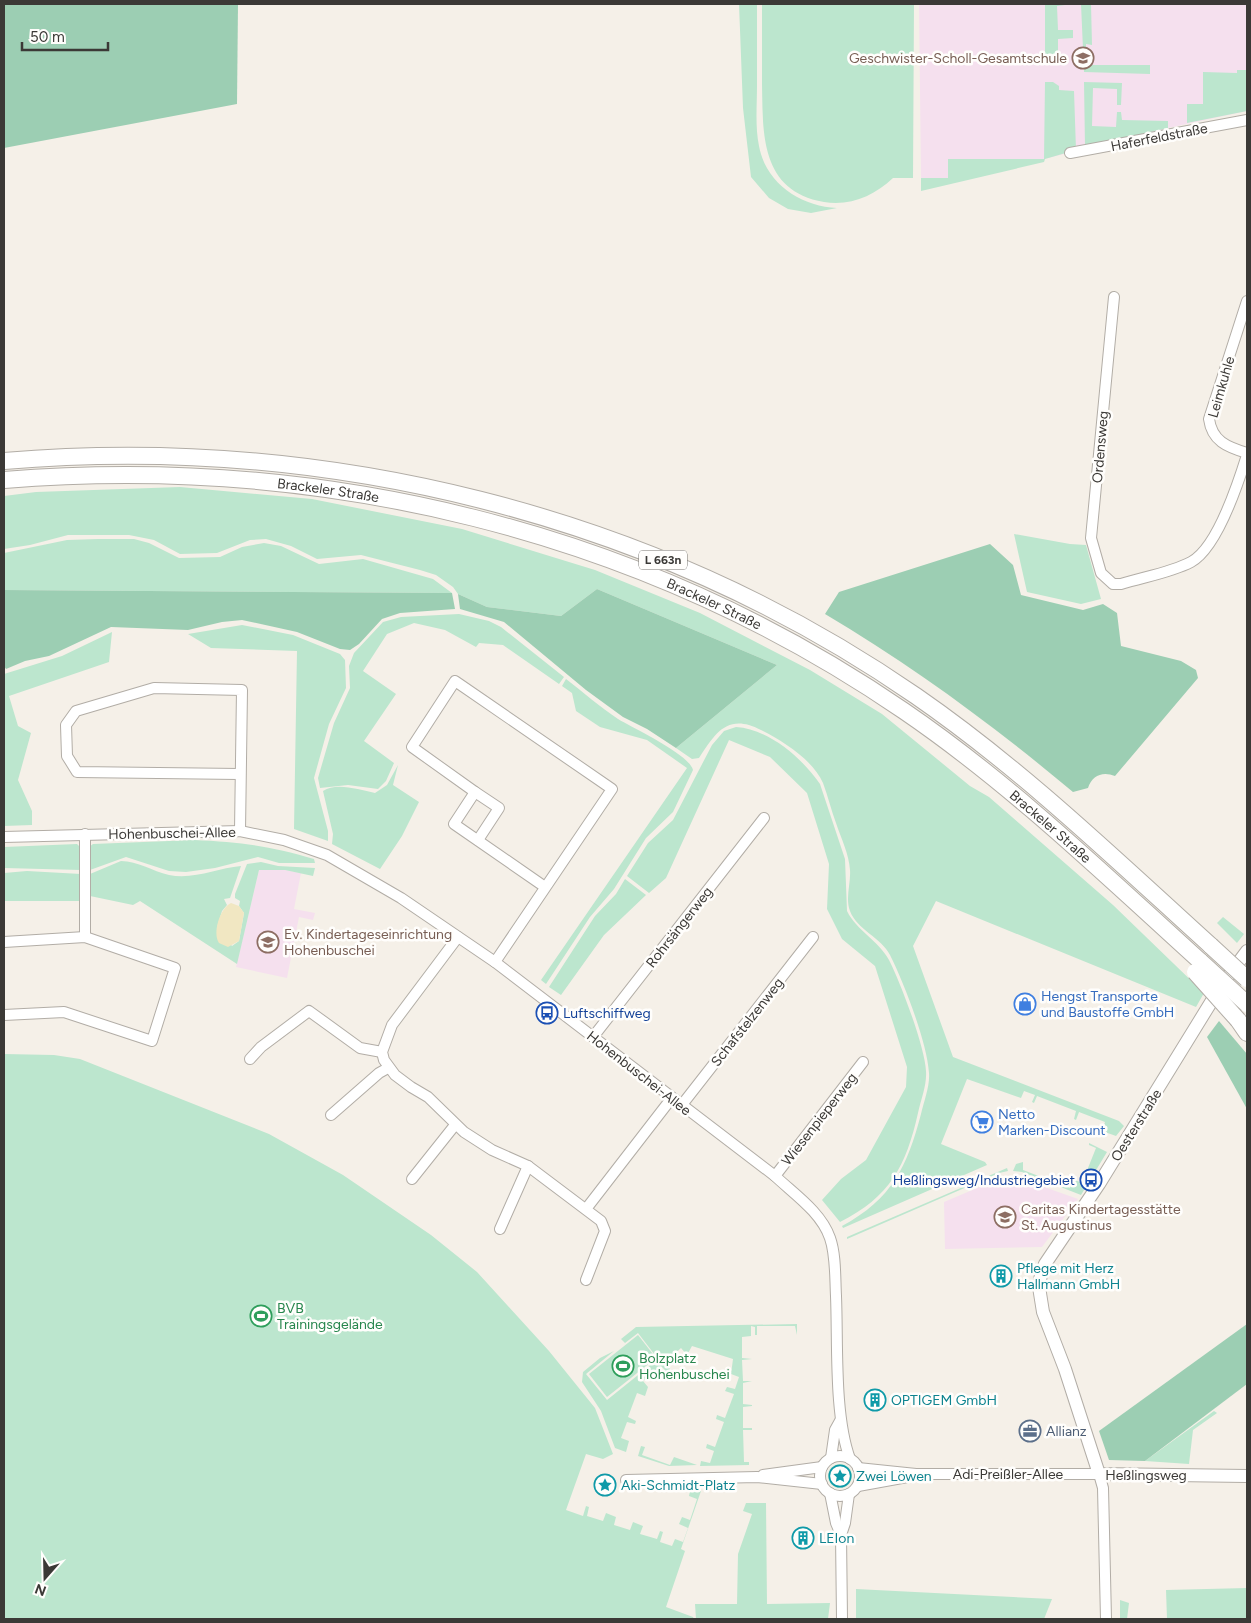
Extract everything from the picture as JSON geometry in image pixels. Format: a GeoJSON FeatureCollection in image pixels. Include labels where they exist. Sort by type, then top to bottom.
{"type":"FeatureCollection","features":[{"type":"Feature","properties":{"kind":"highway","name":"Brackeler Straße"},"geometry":{"type":"LineString","coordinates":[[4,461],[113,456],[181,456],[305,466],[458,493],[519,509],[643,552],[770,610],[835,644],[914,695],[1002,760],[1089,833],[1247,979]]}},
{"type":"Feature","properties":{"kind":"highway","name":"Brackeler Straße"},"geometry":{"type":"LineString","coordinates":[[4,480],[125,474],[187,475],[292,483],[354,492],[482,519],[629,567],[720,605],[762,626],[824,661],[896,706],[967,756],[1018,798],[1143,909],[1198,967]]}},
{"type":"Feature","properties":{"kind":"highway"},"geometry":{"type":"LineString","coordinates":[[1198,967],[1247,1004]]}},
{"type":"Feature","properties":{"kind":"highway"},"geometry":{"type":"LineString","coordinates":[[1198,967],[1242,1027]]}},
{"type":"Feature","properties":{"kind":"street","name":"Haferfeldstraße"},"geometry":{"type":"LineString","coordinates":[[1070,153],[1247,120]]}},
{"type":"Feature","properties":{"kind":"street","name":"Ordensweg"},"geometry":{"type":"LineString","coordinates":[[1114,297],[1091,538],[1101,573],[1113,584],[1121,584],[1178,567],[1201,556],[1215,536],[1247,454]]}},
{"type":"Feature","properties":{"kind":"street","name":"Leimkuhle"},"geometry":{"type":"LineString","coordinates":[[1247,302],[1209,418],[1210,427],[1218,440],[1231,448],[1247,454]]}},
{"type":"Feature","properties":{"kind":"street"},"geometry":{"type":"LineString","coordinates":[[478,840],[499,808],[412,747],[455,681],[612,789],[495,962]]}},
{"type":"Feature","properties":{"kind":"street"},"geometry":{"type":"LineString","coordinates":[[240,774],[76,772],[67,756],[66,725],[76,711],[154,688],[242,690],[240,831]]}},
{"type":"Feature","properties":{"kind":"street"},"geometry":{"type":"LineString","coordinates":[[475,792],[454,824],[545,887]]}},
{"type":"Feature","properties":{"kind":"street","name":"Rohrsängerweg"},"geometry":{"type":"LineString","coordinates":[[593,1037],[764,818]]}},
{"type":"Feature","properties":{"kind":"street","name":"Hohenbuschei-Allee"},"geometry":{"type":"LineString","coordinates":[[4,837],[240,831],[284,840],[333,859],[401,898],[495,962],[774,1176],[812,1210],[831,1239],[835,1277],[840,1421],[850,1459]]}},
{"type":"Feature","properties":{"kind":"street"},"geometry":{"type":"LineString","coordinates":[[85,834],[85,937]]}},
{"type":"Feature","properties":{"kind":"street"},"geometry":{"type":"LineString","coordinates":[[4,942],[85,937],[175,968],[152,1041],[64,1012],[4,1015]]}},
{"type":"Feature","properties":{"kind":"street"},"geometry":{"type":"LineString","coordinates":[[458,937],[392,1024],[382,1052],[388,1068],[402,1082],[428,1097],[455,1125],[492,1150],[528,1166],[601,1221],[605,1232],[586,1280]]}},
{"type":"Feature","properties":{"kind":"street","name":"Schafstelzenweg"},"geometry":{"type":"LineString","coordinates":[[681,1106],[814,937]]}},
{"type":"Feature","properties":{"kind":"street","name":"Oesterstraße"},"geometry":{"type":"LineString","coordinates":[[1099,1474],[1065,1369],[1043,1312],[1039,1287],[1041,1274],[1045,1264],[1165,1080],[1221,986],[1247,951]]}},
{"type":"Feature","properties":{"kind":"street"},"geometry":{"type":"LineString","coordinates":[[250,1059],[261,1048],[309,1011],[360,1048],[382,1052]]}},
{"type":"Feature","properties":{"kind":"street","name":"Wiesenpieperweg"},"geometry":{"type":"LineString","coordinates":[[774,1176],[863,1062]]}},
{"type":"Feature","properties":{"kind":"street"},"geometry":{"type":"LineString","coordinates":[[332,1115],[379,1073],[388,1068]]}},
{"type":"Feature","properties":{"kind":"street"},"geometry":{"type":"LineString","coordinates":[[586,1209],[672,1099]]}},
{"type":"Feature","properties":{"kind":"street"},"geometry":{"type":"LineString","coordinates":[[412,1179],[455,1125]]}},
{"type":"Feature","properties":{"kind":"street"},"geometry":{"type":"LineString","coordinates":[[500,1229],[528,1166]]}},
{"type":"Feature","properties":{"kind":"street","name":"Hohenbuschei-Allee"},"geometry":{"type":"LineString","coordinates":[[831,1458],[835,1430],[840,1421]]}},
{"type":"Feature","properties":{"kind":"street"},"geometry":{"type":"LineString","coordinates":[[830,1493],[840,1496],[849,1494],[858,1486],[860,1480],[858,1468],[850,1459],[837,1456],[831,1458],[822,1467],[820,1476],[822,1484],[830,1493],[841,1535],[842,1619]]}},
{"type":"Feature","properties":{"kind":"street"},"geometry":{"type":"LineString","coordinates":[[757,1478],[765,1474],[822,1467]]}},
{"type":"Feature","properties":{"kind":"street","name":"Adi-Preißler-Allee"},"geometry":{"type":"LineString","coordinates":[[858,1468],[916,1474],[1099,1474]]}},
{"type":"Feature","properties":{"kind":"street","name":"Adi-Preißler-Allee"},"geometry":{"type":"LineString","coordinates":[[858,1486],[908,1478],[916,1474]]}},
{"type":"Feature","properties":{"kind":"street","name":"Heßlingsweg"},"geometry":{"type":"LineString","coordinates":[[1106,1619],[1103,1488],[1099,1474],[1247,1476]]}},
{"type":"Feature","properties":{"kind":"street"},"geometry":{"type":"LineString","coordinates":[[626,1480],[757,1478],[822,1484]]}},
{"type":"Feature","properties":{"kind":"street"},"geometry":{"type":"LineString","coordinates":[[841,1535],[845,1523],[849,1494]]}},
{"type":"Feature","properties":{"kind":"shaded area","name":"Geschwister-Scholl-Gesamtschule"},"geometry":{"type":"Polygon","coordinates":[[[919,4],[1247,4],[1247,111],[1168,128],[1044,159],[948,159],[948,179],[921,178],[919,4]]]}},
{"type":"Feature","properties":{"kind":"shaded area","name":"Ev. Kindertageseinrichtung Hohenbuschei"},"geometry":{"type":"Polygon","coordinates":[[[259,870],[285,870],[301,873],[294,909],[315,913],[313,920],[299,917],[287,978],[236,967],[259,870]]]}},
{"type":"Feature","properties":{"kind":"shaded area","name":"Caritas Kindertagesstätte St. Augustinus"},"geometry":{"type":"Polygon","coordinates":[[[1013,1176],[1078,1199],[1042,1247],[945,1249],[944,1202],[1003,1177],[1013,1176]]]}},
{"type":"Feature","properties":{"kind":"green space"},"geometry":{"type":"Polygon","coordinates":[[[4,4],[238,4],[237,104],[4,148],[4,4]]]}},
{"type":"Feature","properties":{"kind":"green space"},"geometry":{"type":"Polygon","coordinates":[[[739,4],[757,4],[757,124],[759,146],[763,159],[777,182],[798,198],[811,203],[837,208],[811,213],[788,209],[769,198],[751,177],[743,108],[739,4]]]}},
{"type":"Feature","properties":{"kind":"green space"},"geometry":{"type":"Polygon","coordinates":[[[762,4],[914,4],[913,178],[893,178],[870,195],[853,201],[834,203],[803,196],[787,186],[777,173],[769,157],[765,140],[762,103],[762,4]]]}},
{"type":"Feature","properties":{"kind":"green space"},"geometry":{"type":"Polygon","coordinates":[[[1045,4],[1073,4],[1057,6],[1058,30],[1073,30],[1073,38],[1058,39],[1058,57],[1053,61],[1045,60],[1045,4]]]}},
{"type":"Feature","properties":{"kind":"green space"},"geometry":{"type":"Polygon","coordinates":[[[1081,4],[1091,4],[1092,45],[1086,44],[1087,65],[1150,65],[1150,74],[1084,72],[1081,4]]]}},
{"type":"Feature","properties":{"kind":"green space"},"geometry":{"type":"Polygon","coordinates":[[[1237,70],[1247,70],[1247,111],[1187,123],[1187,104],[1203,104],[1203,72],[1237,73],[1237,70]]]}},
{"type":"Feature","properties":{"kind":"green space"},"geometry":{"type":"Polygon","coordinates":[[[1045,82],[1053,82],[1059,86],[1059,90],[1074,91],[1076,150],[1045,159],[1044,162],[921,191],[921,178],[948,178],[948,159],[1044,159],[1045,82]]]}},
{"type":"Feature","properties":{"kind":"green space"},"geometry":{"type":"Polygon","coordinates":[[[1084,82],[1122,83],[1121,105],[1117,105],[1117,89],[1093,88],[1092,126],[1116,127],[1117,112],[1121,112],[1122,120],[1168,121],[1168,128],[1085,147],[1084,82]]]}},
{"type":"Feature","properties":{"kind":"green space"},"geometry":{"type":"Polygon","coordinates":[[[180,487],[312,499],[462,529],[595,570],[700,613],[810,670],[882,714],[970,786],[989,797],[1113,905],[1204,993],[1196,1007],[936,901],[913,946],[953,1057],[1119,1121],[1124,1126],[1116,1136],[1102,1131],[1105,1122],[1079,1112],[1076,1120],[1074,1119],[1076,1111],[1037,1096],[1034,1103],[1032,1102],[1035,1095],[1024,1091],[1021,1098],[967,1079],[941,1144],[985,1162],[987,1165],[843,1228],[842,1226],[873,1205],[895,1180],[903,1166],[916,1133],[928,1088],[929,1073],[924,1045],[914,1013],[890,955],[881,943],[853,918],[848,901],[850,875],[848,858],[823,783],[805,759],[779,740],[761,730],[750,725],[740,724],[731,725],[717,733],[699,758],[692,759],[676,748],[777,665],[597,589],[561,616],[487,607],[458,594],[453,587],[436,575],[420,570],[361,555],[317,559],[291,546],[266,539],[250,540],[217,553],[180,554],[154,540],[129,535],[68,535],[30,545],[4,549],[4,496],[36,492],[180,487]]]}},
{"type":"Feature","properties":{"kind":"green space"},"geometry":{"type":"Polygon","coordinates":[[[1014,534],[1086,545],[1101,599],[1081,604],[1027,592],[1014,534]]]}},
{"type":"Feature","properties":{"kind":"green space"},"geometry":{"type":"Polygon","coordinates":[[[134,539],[149,543],[179,558],[220,557],[242,547],[264,543],[281,546],[319,564],[363,559],[433,579],[452,593],[4,590],[4,553],[67,540],[134,539]]]}},
{"type":"Feature","properties":{"kind":"green space"},"geometry":{"type":"Polygon","coordinates":[[[990,544],[1013,565],[1021,595],[1083,610],[1103,604],[1117,613],[1121,646],[1181,661],[1196,670],[1198,678],[1115,776],[1098,775],[1092,780],[1088,788],[1073,792],[952,698],[890,654],[825,614],[839,592],[990,544]]]}},
{"type":"Feature","properties":{"kind":"green space"},"geometry":{"type":"Polygon","coordinates":[[[597,589],[777,665],[676,748],[647,729],[623,717],[586,690],[504,622],[460,609],[458,594],[487,607],[561,616],[597,589]]]}},
{"type":"Feature","properties":{"kind":"green space"},"geometry":{"type":"Polygon","coordinates":[[[4,590],[452,593],[455,609],[400,613],[382,619],[359,644],[350,650],[340,649],[297,632],[242,620],[222,622],[188,630],[111,627],[49,656],[25,661],[6,669],[4,666],[4,590]]]}},
{"type":"Feature","properties":{"kind":"green space"},"geometry":{"type":"Polygon","coordinates":[[[459,614],[489,621],[501,627],[564,677],[559,684],[503,645],[479,643],[476,647],[445,630],[414,623],[387,634],[363,671],[396,694],[364,741],[394,763],[386,781],[378,789],[348,785],[320,788],[318,778],[334,723],[350,688],[349,666],[354,653],[383,622],[401,617],[459,614]]]}},
{"type":"Feature","properties":{"kind":"green space"},"geometry":{"type":"Polygon","coordinates":[[[242,625],[293,635],[340,654],[345,660],[346,688],[329,724],[314,778],[328,831],[328,841],[294,829],[297,651],[211,648],[188,634],[242,625]]]}},
{"type":"Feature","properties":{"kind":"green space"},"geometry":{"type":"Polygon","coordinates":[[[112,632],[109,662],[9,696],[18,726],[31,733],[18,780],[32,811],[32,825],[4,826],[4,674],[62,656],[112,632]]]}},
{"type":"Feature","properties":{"kind":"green space"},"geometry":{"type":"Polygon","coordinates":[[[566,679],[618,719],[671,749],[682,757],[693,770],[673,812],[646,838],[614,889],[590,917],[546,984],[541,980],[687,768],[647,740],[600,727],[576,711],[572,693],[562,686],[566,679]]]}},
{"type":"Feature","properties":{"kind":"green space"},"geometry":{"type":"Polygon","coordinates":[[[736,727],[761,733],[784,746],[804,764],[820,784],[845,859],[847,911],[856,924],[889,960],[911,1014],[925,1060],[925,1087],[908,1149],[901,1164],[893,1178],[872,1202],[840,1222],[822,1200],[841,1179],[866,1160],[906,1087],[907,1067],[875,966],[842,939],[827,909],[829,864],[807,793],[770,757],[729,740],[666,878],[649,893],[627,876],[648,843],[673,820],[712,745],[724,731],[736,727]]]}},
{"type":"Feature","properties":{"kind":"green space"},"geometry":{"type":"Polygon","coordinates":[[[398,765],[393,785],[419,802],[402,836],[380,869],[332,844],[333,834],[323,791],[329,788],[341,787],[375,793],[387,785],[398,765]]]}},
{"type":"Feature","properties":{"kind":"green space"},"geometry":{"type":"Polygon","coordinates":[[[194,840],[241,843],[269,848],[314,859],[315,863],[279,863],[258,857],[215,868],[186,872],[169,871],[126,857],[90,870],[89,847],[93,844],[194,840]]]}},
{"type":"Feature","properties":{"kind":"green space"},"geometry":{"type":"Polygon","coordinates":[[[77,844],[80,847],[81,870],[4,868],[4,847],[77,844]]]}},
{"type":"Feature","properties":{"kind":"green space"},"geometry":{"type":"Polygon","coordinates":[[[121,861],[127,861],[169,875],[178,876],[196,875],[241,866],[230,898],[224,899],[227,905],[222,911],[217,928],[232,946],[239,941],[244,913],[239,906],[240,901],[235,898],[235,894],[247,864],[261,862],[278,866],[315,868],[313,876],[285,870],[259,870],[237,964],[140,901],[133,905],[90,896],[90,874],[121,861]]]}},
{"type":"Feature","properties":{"kind":"green space"},"geometry":{"type":"Polygon","coordinates":[[[27,871],[81,874],[81,901],[4,901],[4,873],[27,871]]]}},
{"type":"Feature","properties":{"kind":"green space"},"geometry":{"type":"Polygon","coordinates":[[[625,879],[646,895],[604,935],[561,995],[549,987],[595,916],[616,894],[625,879]]]}},
{"type":"Feature","properties":{"kind":"green space"},"geometry":{"type":"Polygon","coordinates":[[[1223,917],[1244,934],[1237,943],[1217,923],[1223,917]]]}},
{"type":"Feature","properties":{"kind":"green space"},"geometry":{"type":"Polygon","coordinates":[[[1219,1021],[1247,1054],[1247,1109],[1207,1037],[1219,1021]]]}},
{"type":"Feature","properties":{"kind":"green space","name":"BVB Trainingsgelände"},"geometry":{"type":"Polygon","coordinates":[[[4,1054],[54,1055],[80,1059],[269,1134],[343,1175],[431,1235],[477,1272],[549,1351],[595,1408],[613,1454],[603,1459],[586,1454],[566,1510],[583,1516],[586,1506],[589,1507],[587,1516],[603,1521],[606,1513],[616,1517],[614,1525],[630,1530],[633,1522],[643,1526],[640,1534],[657,1539],[660,1531],[663,1532],[660,1542],[672,1546],[675,1539],[683,1542],[688,1528],[679,1524],[682,1517],[690,1520],[697,1499],[689,1496],[690,1491],[701,1491],[681,1549],[685,1551],[666,1607],[694,1619],[4,1619],[4,1054]]]}},
{"type":"Feature","properties":{"kind":"green space"},"geometry":{"type":"Polygon","coordinates":[[[1089,1143],[1107,1152],[1081,1195],[1022,1172],[1013,1171],[1016,1164],[1023,1162],[1023,1170],[1070,1188],[1073,1179],[1082,1183],[1096,1148],[1089,1145],[1089,1143]]]}},
{"type":"Feature","properties":{"kind":"green space"},"geometry":{"type":"Polygon","coordinates":[[[1007,1168],[1008,1171],[999,1173],[847,1239],[847,1237],[1007,1168]]]}},
{"type":"Feature","properties":{"kind":"green space"},"geometry":{"type":"Polygon","coordinates":[[[797,1324],[797,1335],[795,1326],[757,1326],[757,1335],[755,1335],[755,1327],[751,1326],[751,1336],[742,1337],[742,1358],[752,1359],[742,1360],[743,1381],[752,1381],[743,1383],[743,1404],[752,1405],[743,1407],[743,1428],[752,1428],[752,1430],[743,1430],[744,1462],[749,1462],[749,1465],[700,1466],[701,1461],[710,1463],[714,1451],[706,1448],[707,1444],[715,1447],[724,1422],[716,1419],[717,1415],[725,1418],[734,1394],[725,1391],[727,1387],[735,1389],[739,1377],[731,1374],[733,1359],[692,1346],[687,1355],[681,1348],[665,1363],[670,1369],[667,1372],[661,1366],[643,1381],[648,1387],[645,1396],[637,1393],[628,1417],[636,1421],[635,1424],[627,1422],[621,1438],[629,1441],[626,1452],[615,1448],[601,1411],[582,1382],[583,1372],[600,1358],[614,1351],[586,1374],[607,1400],[658,1359],[638,1333],[625,1343],[621,1339],[636,1327],[797,1324]]]}},
{"type":"Feature","properties":{"kind":"green space"},"geometry":{"type":"Polygon","coordinates":[[[1247,1324],[1247,1384],[1145,1461],[1109,1460],[1099,1431],[1247,1324]]]}},
{"type":"Feature","properties":{"kind":"green space","name":"Bolzplatz Hohenbuschei"},"geometry":{"type":"Polygon","coordinates":[[[638,1335],[656,1358],[607,1397],[589,1374],[638,1335]]]}},
{"type":"Feature","properties":{"kind":"green space"},"geometry":{"type":"Polygon","coordinates":[[[1214,1411],[1217,1413],[1193,1430],[1189,1464],[1145,1461],[1214,1411]]]}},
{"type":"Feature","properties":{"kind":"green space"},"geometry":{"type":"Polygon","coordinates":[[[641,1446],[645,1447],[642,1455],[670,1465],[674,1457],[697,1465],[669,1466],[638,1456],[641,1446]]]}},
{"type":"Feature","properties":{"kind":"green space"},"geometry":{"type":"Polygon","coordinates":[[[840,1464],[845,1465],[851,1471],[851,1481],[845,1487],[840,1488],[835,1487],[829,1481],[828,1476],[829,1471],[835,1465],[840,1464]]]}},
{"type":"Feature","properties":{"kind":"green space"},"geometry":{"type":"Polygon","coordinates":[[[746,1503],[766,1503],[767,1604],[830,1603],[828,1619],[696,1619],[695,1604],[737,1604],[738,1554],[752,1514],[743,1511],[746,1503]]]}},
{"type":"Feature","properties":{"kind":"green space"},"geometry":{"type":"Polygon","coordinates":[[[1247,1588],[1247,1619],[1167,1619],[1166,1590],[1247,1588]]]}},
{"type":"Feature","properties":{"kind":"green space"},"geometry":{"type":"Polygon","coordinates":[[[856,1589],[1052,1599],[1044,1619],[856,1619],[856,1589]]]}},
{"type":"Feature","properties":{"kind":"green space"},"geometry":{"type":"Polygon","coordinates":[[[1120,1600],[1129,1603],[1127,1619],[1120,1619],[1120,1600]]]}},
{"type":"Feature","properties":{"kind":"sand"},"geometry":{"type":"Polygon","coordinates":[[[231,903],[239,906],[244,913],[239,941],[228,947],[219,943],[216,933],[221,915],[231,903]]]}},
{"type":"Feature","properties":{"kind":"place","name":"Geschwister-Scholl-Gesamtschule"},"geometry":{"type":"Point","coordinates":[1083,58]}},
{"type":"Feature","properties":{"kind":"place","name":"Ev. Kindertageseinrichtung Hohenbuschei"},"geometry":{"type":"Point","coordinates":[268,942]}},
{"type":"Feature","properties":{"kind":"place","name":"Hengst Transporte und Baustoffe GmbH"},"geometry":{"type":"Point","coordinates":[1025,1004]}},
{"type":"Feature","properties":{"kind":"place","name":"Luftschiffweg"},"geometry":{"type":"Point","coordinates":[547,1013]}},
{"type":"Feature","properties":{"kind":"place","name":"Netto Marken-Discount"},"geometry":{"type":"Point","coordinates":[982,1122]}},
{"type":"Feature","properties":{"kind":"place","name":"Heßlingsweg/Industriegebiet"},"geometry":{"type":"Point","coordinates":[1091,1180]}},
{"type":"Feature","properties":{"kind":"place","name":"Caritas Kindertagesstätte St. Augustinus"},"geometry":{"type":"Point","coordinates":[1005,1217]}},
{"type":"Feature","properties":{"kind":"place","name":"Pflege mit Herz Hallmann GmbH"},"geometry":{"type":"Point","coordinates":[1001,1276]}},
{"type":"Feature","properties":{"kind":"place","name":"BVB Trainingsgelände"},"geometry":{"type":"Point","coordinates":[261,1316]}},
{"type":"Feature","properties":{"kind":"place","name":"Bolzplatz Hohenbuschei"},"geometry":{"type":"Point","coordinates":[623,1366]}},
{"type":"Feature","properties":{"kind":"place","name":"OPTIGEM GmbH"},"geometry":{"type":"Point","coordinates":[875,1400]}},
{"type":"Feature","properties":{"kind":"place","name":"Allianz"},"geometry":{"type":"Point","coordinates":[1030,1431]}},
{"type":"Feature","properties":{"kind":"place","name":"Zwei Löwen"},"geometry":{"type":"Point","coordinates":[840,1476]}},
{"type":"Feature","properties":{"kind":"place","name":"Aki-Schmidt-Platz"},"geometry":{"type":"Point","coordinates":[605,1485]}},
{"type":"Feature","properties":{"kind":"place","name":"LEIon"},"geometry":{"type":"Point","coordinates":[803,1538]}}]}
